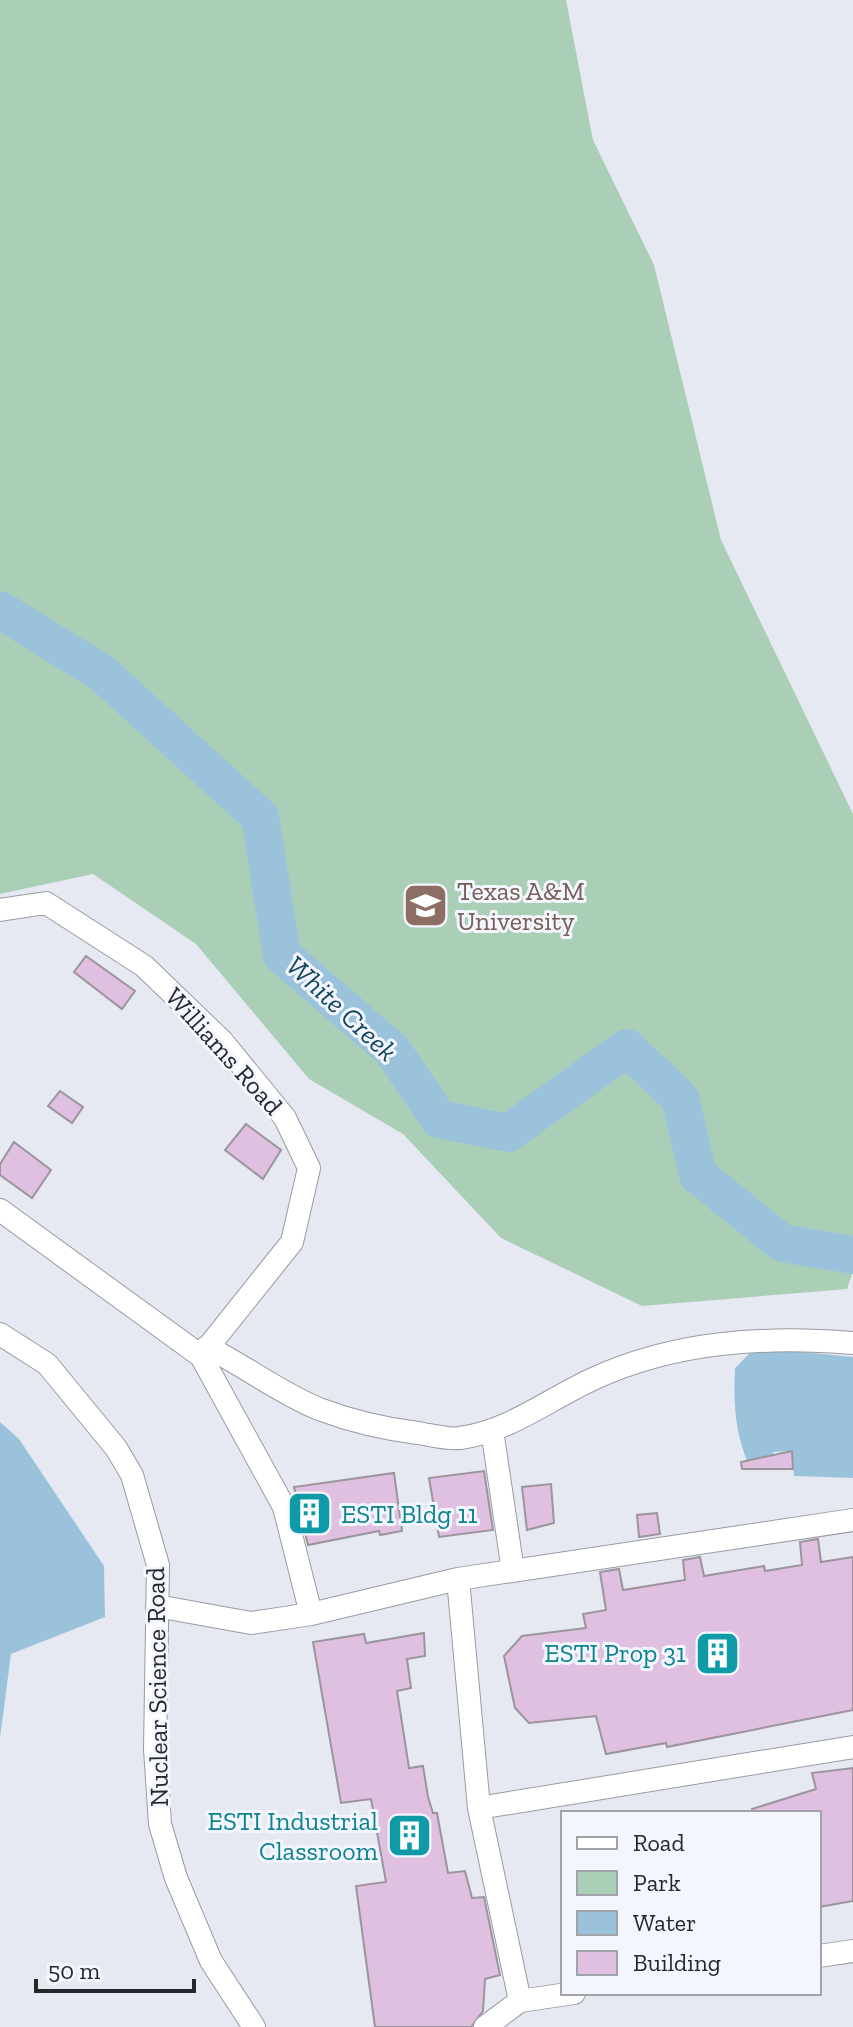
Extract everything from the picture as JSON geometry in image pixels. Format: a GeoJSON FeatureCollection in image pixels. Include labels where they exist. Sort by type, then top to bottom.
{"type":"FeatureCollection","features":[{"type":"Feature","properties":{"kind":"street","name":"Williams Road"},"geometry":{"type":"LineString","coordinates":[[0,910],[46,903],[144,966],[222,1041],[285,1118],[309,1168],[292,1242],[204,1352]]}},
{"type":"Feature","properties":{"kind":"street"},"geometry":{"type":"LineString","coordinates":[[0,1210],[204,1352],[317,1408],[367,1424],[458,1438],[492,1430],[550,1404],[592,1379],[662,1353],[702,1344],[809,1340],[853,1343]]}},
{"type":"Feature","properties":{"kind":"street","name":"Nuclear Science Road"},"geometry":{"type":"LineString","coordinates":[[0,1334],[47,1364],[116,1448],[132,1475],[158,1565],[155,1749],[160,1824],[176,1878],[211,1961],[254,2027]]}},
{"type":"Feature","properties":{"kind":"street"},"geometry":{"type":"LineString","coordinates":[[204,1352],[284,1507],[311,1614]]}},
{"type":"Feature","properties":{"kind":"street"},"geometry":{"type":"LineString","coordinates":[[492,1430],[513,1571]]}},
{"type":"Feature","properties":{"kind":"street"},"geometry":{"type":"LineString","coordinates":[[157,1606],[251,1623],[311,1614],[458,1579],[853,1520]]}},
{"type":"Feature","properties":{"kind":"street"},"geometry":{"type":"LineString","coordinates":[[458,1579],[479,1808],[520,2001]]}},
{"type":"Feature","properties":{"kind":"street"},"geometry":{"type":"LineString","coordinates":[[479,1808],[853,1747]]}},
{"type":"Feature","properties":{"kind":"street"},"geometry":{"type":"LineString","coordinates":[[821,1956],[853,1951]]}},
{"type":"Feature","properties":{"kind":"street"},"geometry":{"type":"LineString","coordinates":[[485,2027],[520,2001],[561,1995]]}},
{"type":"Feature","properties":{"kind":"green space"},"geometry":{"type":"Polygon","coordinates":[[[0,0],[566,0],[593,140],[654,265],[721,540],[853,814],[853,1271],[847,1289],[642,1306],[501,1238],[403,1134],[309,1079],[196,944],[93,874],[0,894],[0,0]]]}},
{"type":"Feature","properties":{"kind":"water"},"geometry":{"type":"Polygon","coordinates":[[[793,1351],[853,1357],[853,1478],[794,1476],[792,1451],[773,1452],[773,1469],[750,1467],[736,1418],[735,1368],[751,1352],[793,1351]]]}},
{"type":"Feature","properties":{"kind":"water"},"geometry":{"type":"Polygon","coordinates":[[[0,1422],[19,1439],[104,1566],[105,1617],[11,1654],[0,1738],[0,1422]]]}},
{"type":"Feature","properties":{"kind":"building"},"geometry":{"type":"Polygon","coordinates":[[[86,956],[135,991],[122,1009],[74,972],[86,956]]]}},
{"type":"Feature","properties":{"kind":"building"},"geometry":{"type":"Polygon","coordinates":[[[60,1091],[83,1107],[72,1123],[48,1106],[60,1091]]]}},
{"type":"Feature","properties":{"kind":"building"},"geometry":{"type":"Polygon","coordinates":[[[246,1124],[281,1150],[263,1179],[225,1150],[246,1124]]]}},
{"type":"Feature","properties":{"kind":"building"},"geometry":{"type":"Polygon","coordinates":[[[14,1142],[51,1170],[32,1198],[0,1175],[0,1164],[14,1142]]]}},
{"type":"Feature","properties":{"kind":"building"},"geometry":{"type":"Polygon","coordinates":[[[792,1451],[793,1469],[742,1469],[741,1462],[792,1451]]]}},
{"type":"Feature","properties":{"kind":"building"},"geometry":{"type":"Polygon","coordinates":[[[484,1471],[493,1530],[439,1537],[429,1478],[484,1471]]]}},
{"type":"Feature","properties":{"kind":"building"},"geometry":{"type":"Polygon","coordinates":[[[394,1473],[402,1531],[380,1535],[379,1531],[308,1545],[294,1487],[394,1473]]]}},
{"type":"Feature","properties":{"kind":"building"},"geometry":{"type":"Polygon","coordinates":[[[551,1484],[554,1523],[527,1530],[522,1487],[551,1484]]]}},
{"type":"Feature","properties":{"kind":"building"},"geometry":{"type":"Polygon","coordinates":[[[657,1513],[660,1534],[639,1537],[637,1515],[657,1513]]]}},
{"type":"Feature","properties":{"kind":"building"},"geometry":{"type":"Polygon","coordinates":[[[818,1539],[821,1562],[853,1557],[853,1710],[667,1747],[666,1743],[606,1754],[596,1716],[529,1723],[515,1708],[504,1656],[522,1636],[586,1628],[583,1614],[606,1610],[600,1572],[619,1569],[623,1590],[685,1580],[683,1560],[700,1557],[704,1576],[764,1566],[765,1571],[802,1565],[800,1542],[818,1539]]]}},
{"type":"Feature","properties":{"kind":"building"},"geometry":{"type":"Polygon","coordinates":[[[424,1633],[425,1656],[407,1659],[411,1688],[397,1691],[409,1768],[423,1766],[428,1797],[433,1813],[437,1813],[448,1873],[465,1871],[472,1898],[484,1897],[500,1975],[485,1979],[483,2011],[471,2027],[375,2027],[356,1886],[386,1882],[371,1799],[341,1803],[313,1642],[364,1634],[366,1643],[424,1633]]]}},
{"type":"Feature","properties":{"kind":"building"},"geometry":{"type":"Polygon","coordinates":[[[853,1768],[853,1901],[821,1907],[821,1811],[752,1811],[816,1789],[812,1773],[853,1768]]]}},
{"type":"Feature","properties":{"kind":"waterway","name":"White Creek"},"geometry":{"type":"LineString","coordinates":[[0,610],[102,673],[260,817],[282,955],[392,1050],[439,1119],[508,1133],[627,1048],[680,1098],[698,1175],[782,1243],[853,1255]]}},
{"type":"Feature","properties":{"kind":"place","name":"Texas A&M University"},"geometry":{"type":"Point","coordinates":[426,906]}},
{"type":"Feature","properties":{"kind":"place","name":"ESTI Bldg 11"},"geometry":{"type":"Point","coordinates":[310,1514]}},
{"type":"Feature","properties":{"kind":"place","name":"ESTI Prop 31"},"geometry":{"type":"Point","coordinates":[717,1653]}},
{"type":"Feature","properties":{"kind":"place","name":"ESTI Industrial Classroom"},"geometry":{"type":"Point","coordinates":[409,1836]}}]}
